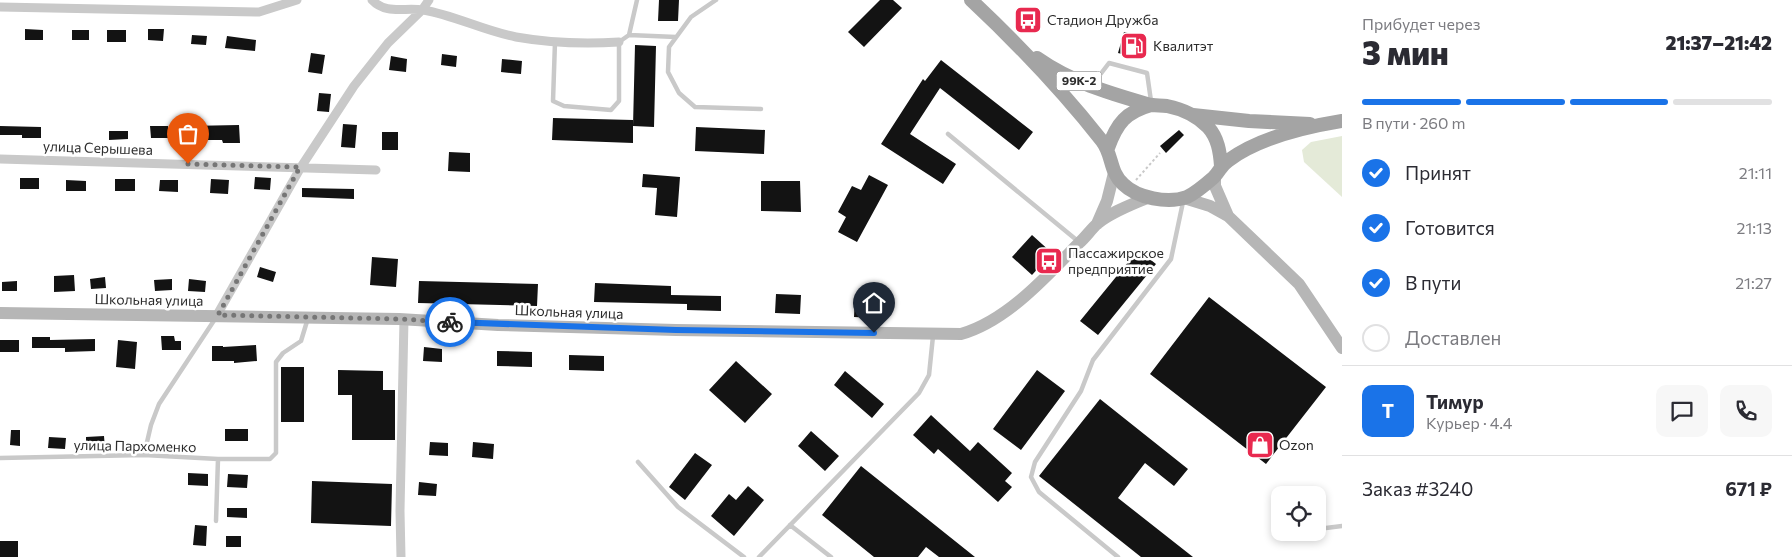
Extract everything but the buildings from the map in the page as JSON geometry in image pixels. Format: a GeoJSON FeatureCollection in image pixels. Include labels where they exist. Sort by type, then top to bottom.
{"type":"FeatureCollection","features":[{"type":"Feature","properties":{"kind":"main road","name":"99К-2"},"geometry":{"type":"LineString","coordinates":[[971,0],[1014,41],[1083,117],[1108,148],[1114,173]]}},
{"type":"Feature","properties":{"kind":"main road","name":"99К-2"},"geometry":{"type":"LineString","coordinates":[[1014,41],[1050,67],[1091,87],[1151,105],[1166,106],[1193,115],[1249,121],[1318,125]]}},
{"type":"Feature","properties":{"kind":"main road"},"geometry":{"type":"LineString","coordinates":[[1108,148],[1114,132],[1127,115],[1137,109],[1151,105]]}},
{"type":"Feature","properties":{"kind":"main road","name":"99К-2"},"geometry":{"type":"LineString","coordinates":[[1193,115],[1208,127],[1216,138],[1220,152],[1218,171]]}},
{"type":"Feature","properties":{"kind":"main road","name":"99К-2"},"geometry":{"type":"LineString","coordinates":[[1184,198],[1195,193],[1218,171],[1248,148],[1318,125],[1342,121]]}},
{"type":"Feature","properties":{"kind":"main road"},"geometry":{"type":"LineString","coordinates":[[1218,171],[1215,186],[1228,216]]}},
{"type":"Feature","properties":{"kind":"main road"},"geometry":{"type":"LineString","coordinates":[[1114,173],[1123,184],[1134,192],[1149,197],[1166,199],[1184,198],[1210,206],[1228,216],[1299,284],[1342,348]]}},
{"type":"Feature","properties":{"kind":"main road"},"geometry":{"type":"LineString","coordinates":[[1097,224],[1107,201],[1114,173]]}},
{"type":"Feature","properties":{"kind":"main road"},"geometry":{"type":"LineString","coordinates":[[1097,224],[1112,213],[1149,197]]}},
{"type":"Feature","properties":{"kind":"main road","name":"Школьная улица"},"geometry":{"type":"LineString","coordinates":[[0,313],[404,319],[498,325],[666,330],[962,334],[978,329],[1010,307],[1038,283],[1097,224]]}},
{"type":"Feature","properties":{"kind":"street"},"geometry":{"type":"LineString","coordinates":[[0,7],[259,12],[297,0]]}},
{"type":"Feature","properties":{"kind":"street"},"geometry":{"type":"LineString","coordinates":[[372,0],[378,7],[399,10],[422,10],[515,37],[589,44],[619,42]]}},
{"type":"Feature","properties":{"kind":"street"},"geometry":{"type":"LineString","coordinates":[[218,315],[300,167],[354,86],[388,42],[422,10],[429,0]]}},
{"type":"Feature","properties":{"kind":"street","name":"улица Серышева"},"geometry":{"type":"LineString","coordinates":[[0,159],[376,170]]}},
{"type":"Feature","properties":{"kind":"street"},"geometry":{"type":"LineString","coordinates":[[401,557],[400,501],[404,319]]}},
{"type":"Feature","properties":{"kind":"lane"},"geometry":{"type":"LineString","coordinates":[[629,35],[637,0]]}},
{"type":"Feature","properties":{"kind":"lane"},"geometry":{"type":"LineString","coordinates":[[716,0],[691,17],[669,47],[668,72],[679,92],[695,107],[761,109]]}},
{"type":"Feature","properties":{"kind":"lane"},"geometry":{"type":"LineString","coordinates":[[555,42],[553,101],[564,106],[611,110],[619,102],[619,42],[629,35],[676,37]]}},
{"type":"Feature","properties":{"kind":"lane"},"geometry":{"type":"LineString","coordinates":[[1091,87],[1109,62],[1147,73],[1151,105]]}},
{"type":"Feature","properties":{"kind":"lane"},"geometry":{"type":"LineString","coordinates":[[948,134],[1080,242]]}},
{"type":"Feature","properties":{"kind":"lane"},"geometry":{"type":"LineString","coordinates":[[1118,557],[1039,492],[1031,477],[1035,462],[1082,391],[1093,360],[1171,259],[1184,198]]}},
{"type":"Feature","properties":{"kind":"lane"},"geometry":{"type":"LineString","coordinates":[[144,455],[158,404],[218,315]]}},
{"type":"Feature","properties":{"kind":"lane","name":"улица Пархоменко"},"geometry":{"type":"LineString","coordinates":[[0,458],[144,455],[218,459],[270,458],[276,453],[276,362],[301,340],[309,317]]}},
{"type":"Feature","properties":{"kind":"lane"},"geometry":{"type":"LineString","coordinates":[[759,557],[919,393],[929,375],[933,334]]}},
{"type":"Feature","properties":{"kind":"lane"},"geometry":{"type":"LineString","coordinates":[[216,521],[218,459]]}},
{"type":"Feature","properties":{"kind":"lane"},"geometry":{"type":"LineString","coordinates":[[638,462],[678,507],[744,557]]}},
{"type":"Feature","properties":{"kind":"lane"},"geometry":{"type":"LineString","coordinates":[[790,525],[832,557]]}},
{"type":"Feature","properties":{"kind":"lane"},"geometry":{"type":"LineString","coordinates":[[1326,528],[1342,526]]}},
{"type":"Feature","properties":{"kind":"path"},"geometry":{"type":"LineString","coordinates":[[1134,192],[1137,179],[1160,153]]}},
{"type":"Feature","properties":{"kind":"green space"},"geometry":{"type":"Polygon","coordinates":[[[1342,136],[1342,197],[1304,162],[1302,150],[1311,142],[1342,136]]]}},
{"type":"Feature","properties":{"kind":"way so far"},"geometry":{"type":"LineString","coordinates":[[188,164],[300,167],[218,315],[450,322]]}},
{"type":"Feature","properties":{"kind":"place","name":"Стадион Дружба"},"geometry":{"type":"Point","coordinates":[1028,20]}},
{"type":"Feature","properties":{"kind":"place","name":"Квалитэт"},"geometry":{"type":"Point","coordinates":[1134,46]}},
{"type":"Feature","properties":{"kind":"place","name":"Пассажирское предприятие"},"geometry":{"type":"Point","coordinates":[1049,261]}},
{"type":"Feature","properties":{"kind":"place","name":"Ozon"},"geometry":{"type":"Point","coordinates":[1260,445]}},
{"type":"Feature","properties":{"kind":"route"},"geometry":{"type":"LineString","coordinates":[[450,322],[676,330],[874,333]]}}]}
